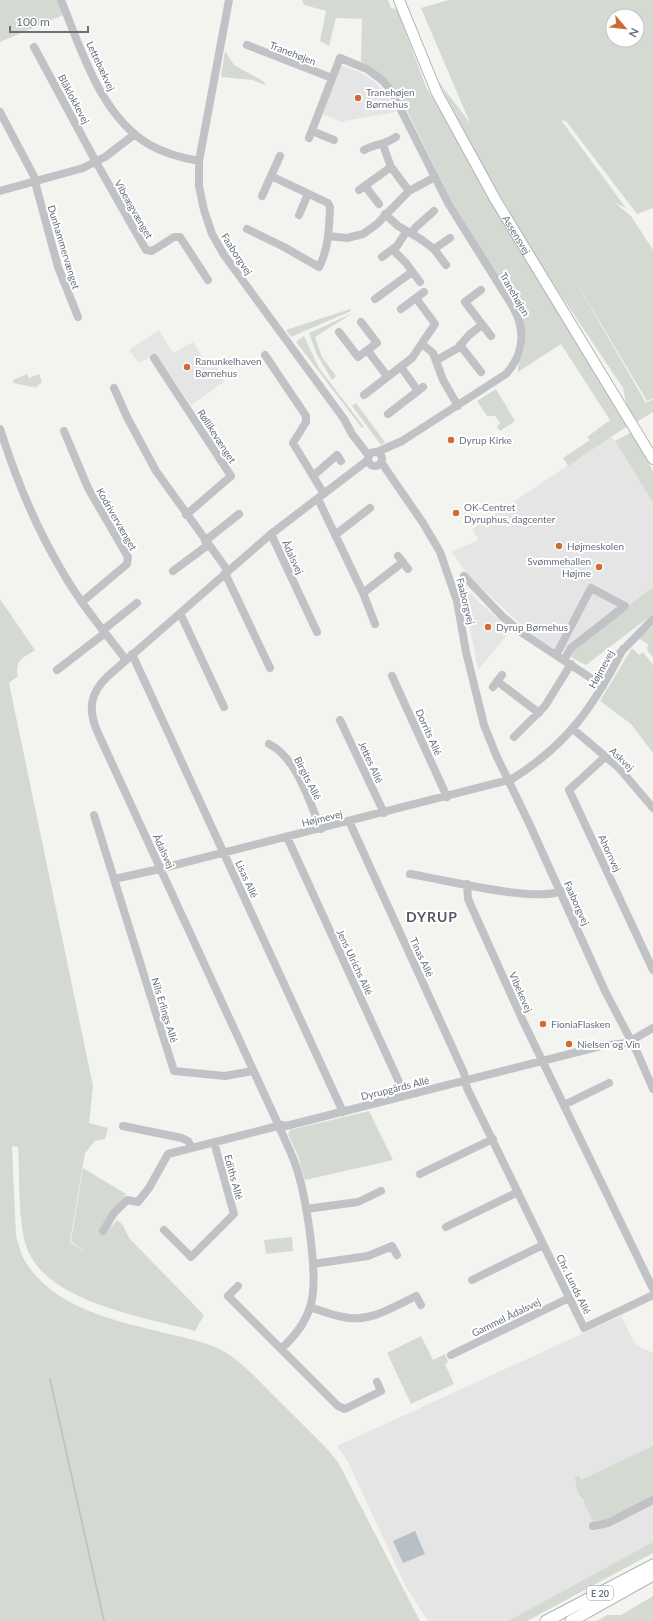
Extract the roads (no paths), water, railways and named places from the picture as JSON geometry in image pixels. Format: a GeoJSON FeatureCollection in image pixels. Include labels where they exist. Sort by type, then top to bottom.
{"type":"FeatureCollection","features":[{"type":"Feature","properties":{"kind":"highway","name":"E 20"},"geometry":{"type":"LineString","coordinates":[[546,1621],[653,1566]]}},
{"type":"Feature","properties":{"kind":"highway","name":"E 20"},"geometry":{"type":"LineString","coordinates":[[571,1621],[653,1576]]}},
{"type":"Feature","properties":{"kind":"main road","name":"Assensvej"},"geometry":{"type":"LineString","coordinates":[[399,0],[437,93],[492,192],[653,459]]}},
{"type":"Feature","properties":{"kind":"street","name":"Lettebækvej"},"geometry":{"type":"LineString","coordinates":[[61,0],[90,72],[102,95],[116,114],[135,134],[162,151],[177,157],[199,161]]}},
{"type":"Feature","properties":{"kind":"street","name":"Faaborgvej"},"geometry":{"type":"LineString","coordinates":[[229,0],[199,161],[201,198],[207,222],[217,244],[344,419],[352,434],[375,459],[406,499],[428,530],[440,552],[452,581],[461,619],[472,679],[484,725],[561,891],[605,991],[652,1087]]}},
{"type":"Feature","properties":{"kind":"street","name":"Tranehøjen"},"geometry":{"type":"LineString","coordinates":[[247,46],[332,78]]}},
{"type":"Feature","properties":{"kind":"street","name":"Blåklokkevej"},"geometry":{"type":"LineString","coordinates":[[34,47],[96,162]]}},
{"type":"Feature","properties":{"kind":"street","name":"Tranehøjen"},"geometry":{"type":"LineString","coordinates":[[334,140],[310,135],[340,58],[363,67],[382,80],[398,101],[435,177],[464,230],[517,315],[522,331],[521,349],[518,358],[506,374],[375,459]]}},
{"type":"Feature","properties":{"kind":"street"},"geometry":{"type":"LineString","coordinates":[[0,112],[36,182]]}},
{"type":"Feature","properties":{"kind":"street"},"geometry":{"type":"LineString","coordinates":[[0,191],[69,173],[96,162],[135,134]]}},
{"type":"Feature","properties":{"kind":"street"},"geometry":{"type":"LineString","coordinates":[[364,150],[370,147],[382,145],[396,137]]}},
{"type":"Feature","properties":{"kind":"street"},"geometry":{"type":"LineString","coordinates":[[382,145],[391,167],[408,191]]}},
{"type":"Feature","properties":{"kind":"street"},"geometry":{"type":"LineString","coordinates":[[262,196],[280,156]]}},
{"type":"Feature","properties":{"kind":"street","name":"Vibeægvænget"},"geometry":{"type":"LineString","coordinates":[[96,162],[146,250],[152,251],[174,237],[180,237],[208,280]]}},
{"type":"Feature","properties":{"kind":"street"},"geometry":{"type":"LineString","coordinates":[[378,204],[362,188],[391,167]]}},
{"type":"Feature","properties":{"kind":"street"},"geometry":{"type":"LineString","coordinates":[[247,229],[284,247],[319,268],[324,258],[328,236],[330,207],[328,203],[271,176]]}},
{"type":"Feature","properties":{"kind":"street"},"geometry":{"type":"LineString","coordinates":[[328,236],[347,238],[363,234],[377,224],[408,191],[435,177]]}},
{"type":"Feature","properties":{"kind":"street","name":"Dunhammervænget"},"geometry":{"type":"LineString","coordinates":[[36,182],[58,267],[78,317]]}},
{"type":"Feature","properties":{"kind":"street"},"geometry":{"type":"LineString","coordinates":[[299,215],[308,194]]}},
{"type":"Feature","properties":{"kind":"street"},"geometry":{"type":"LineString","coordinates":[[382,257],[393,250],[409,233],[434,211]]}},
{"type":"Feature","properties":{"kind":"street"},"geometry":{"type":"LineString","coordinates":[[385,214],[409,233],[434,249],[446,265]]}},
{"type":"Feature","properties":{"kind":"street"},"geometry":{"type":"LineString","coordinates":[[434,249],[450,238]]}},
{"type":"Feature","properties":{"kind":"street"},"geometry":{"type":"LineString","coordinates":[[393,250],[420,282]]}},
{"type":"Feature","properties":{"kind":"street"},"geometry":{"type":"LineString","coordinates":[[375,299],[412,272]]}},
{"type":"Feature","properties":{"kind":"street"},"geometry":{"type":"LineString","coordinates":[[481,290],[465,302],[491,336]]}},
{"type":"Feature","properties":{"kind":"street"},"geometry":{"type":"LineString","coordinates":[[401,309],[424,292]]}},
{"type":"Feature","properties":{"kind":"street"},"geometry":{"type":"LineString","coordinates":[[364,395],[387,376],[401,368],[412,358],[422,344],[428,331],[435,324],[416,298]]}},
{"type":"Feature","properties":{"kind":"street"},"geometry":{"type":"LineString","coordinates":[[339,332],[358,357],[377,343],[361,322]]}},
{"type":"Feature","properties":{"kind":"street"},"geometry":{"type":"LineString","coordinates":[[437,360],[452,352],[469,334],[482,325]]}},
{"type":"Feature","properties":{"kind":"street"},"geometry":{"type":"LineString","coordinates":[[422,344],[428,348],[437,360],[443,380],[458,406]]}},
{"type":"Feature","properties":{"kind":"street"},"geometry":{"type":"LineString","coordinates":[[460,345],[481,372]]}},
{"type":"Feature","properties":{"kind":"street"},"geometry":{"type":"LineString","coordinates":[[368,351],[387,376]]}},
{"type":"Feature","properties":{"kind":"street"},"geometry":{"type":"LineString","coordinates":[[265,355],[307,418],[306,422],[292,443],[313,476],[335,534],[363,593],[375,624]]}},
{"type":"Feature","properties":{"kind":"street","name":"Røllikevænget"},"geometry":{"type":"LineString","coordinates":[[154,358],[231,476],[186,515]]}},
{"type":"Feature","properties":{"kind":"street"},"geometry":{"type":"LineString","coordinates":[[388,414],[420,389],[401,368]]}},
{"type":"Feature","properties":{"kind":"street"},"geometry":{"type":"LineString","coordinates":[[114,388],[152,464],[227,572],[270,668]]}},
{"type":"Feature","properties":{"kind":"street"},"geometry":{"type":"LineString","coordinates":[[0,429],[18,482],[34,519],[62,571],[82,602],[126,660]]}},
{"type":"Feature","properties":{"kind":"street","name":"Kodrivervænget"},"geometry":{"type":"LineString","coordinates":[[64,431],[88,488],[126,552],[128,560],[123,568],[82,602]]}},
{"type":"Feature","properties":{"kind":"street"},"geometry":{"type":"LineString","coordinates":[[313,476],[337,455],[341,461]]}},
{"type":"Feature","properties":{"kind":"street","name":"Ådalsvej"},"geometry":{"type":"LineString","coordinates":[[281,1349],[300,1329],[310,1307],[314,1290],[313,1264],[306,1209],[297,1169],[278,1124],[97,731],[90,704],[100,683],[271,534],[321,496],[375,459]]}},
{"type":"Feature","properties":{"kind":"street"},"geometry":{"type":"LineString","coordinates":[[335,534],[370,508]]}},
{"type":"Feature","properties":{"kind":"street"},"geometry":{"type":"LineString","coordinates":[[173,571],[239,514]]}},
{"type":"Feature","properties":{"kind":"street","name":"Ådalsvej"},"geometry":{"type":"LineString","coordinates":[[271,534],[317,632]]}},
{"type":"Feature","properties":{"kind":"street"},"geometry":{"type":"LineString","coordinates":[[363,593],[403,562]]}},
{"type":"Feature","properties":{"kind":"street"},"geometry":{"type":"LineString","coordinates":[[464,576],[502,616],[522,633],[567,662],[603,681]]}},
{"type":"Feature","properties":{"kind":"street"},"geometry":{"type":"LineString","coordinates":[[514,737],[539,713],[553,696],[571,648],[625,606],[591,588],[556,655]]}},
{"type":"Feature","properties":{"kind":"street"},"geometry":{"type":"LineString","coordinates":[[57,670],[137,603]]}},
{"type":"Feature","properties":{"kind":"street"},"geometry":{"type":"LineString","coordinates":[[180,613],[224,707]]}},
{"type":"Feature","properties":{"kind":"street","name":"Højmevej"},"geometry":{"type":"LineString","coordinates":[[161,869],[447,797],[487,786],[509,778],[537,763],[573,729],[583,717],[611,663],[653,619]]}},
{"type":"Feature","properties":{"kind":"street","name":"Lisas Allé"},"geometry":{"type":"LineString","coordinates":[[132,654],[343,1112]]}},
{"type":"Feature","properties":{"kind":"street","name":"Dorrits Allé"},"geometry":{"type":"LineString","coordinates":[[392,676],[447,797]]}},
{"type":"Feature","properties":{"kind":"street"},"geometry":{"type":"LineString","coordinates":[[497,681],[539,713]]}},
{"type":"Feature","properties":{"kind":"street","name":"Jettes Allé"},"geometry":{"type":"LineString","coordinates":[[340,720],[384,813]]}},
{"type":"Feature","properties":{"kind":"street","name":"Askvej"},"geometry":{"type":"LineString","coordinates":[[573,729],[606,756],[626,776],[653,808]]}},
{"type":"Feature","properties":{"kind":"street","name":"Birgits Allé"},"geometry":{"type":"LineString","coordinates":[[269,744],[279,750],[290,761],[321,828]]}},
{"type":"Feature","properties":{"kind":"street","name":"Ahornvej"},"geometry":{"type":"LineString","coordinates":[[606,756],[569,790],[653,970]]}},
{"type":"Feature","properties":{"kind":"street","name":"Nils Erlings Allé"},"geometry":{"type":"LineString","coordinates":[[94,815],[174,1071],[219,1076],[235,1076],[253,1071]]}},
{"type":"Feature","properties":{"kind":"street","name":"Tinas Allé"},"geometry":{"type":"LineString","coordinates":[[349,821],[466,1080]]}},
{"type":"Feature","properties":{"kind":"street","name":"Jens Ulrichs Allé"},"geometry":{"type":"LineString","coordinates":[[286,837],[405,1095]]}},
{"type":"Feature","properties":{"kind":"street"},"geometry":{"type":"LineString","coordinates":[[114,878],[161,869]]}},
{"type":"Feature","properties":{"kind":"street"},"geometry":{"type":"LineString","coordinates":[[410,874],[529,894],[550,894],[561,891]]}},
{"type":"Feature","properties":{"kind":"street","name":"Vibekevej"},"geometry":{"type":"LineString","coordinates":[[467,884],[468,899],[542,1061],[653,1289]]}},
{"type":"Feature","properties":{"kind":"street","name":"Dyrupgårds Allé"},"geometry":{"type":"LineString","coordinates":[[103,1231],[122,1203],[127,1200],[138,1202],[146,1193],[168,1154],[274,1127],[278,1124],[286,1126],[605,1045],[628,1039],[653,1028]]}},
{"type":"Feature","properties":{"kind":"street","name":"Chr. Lunds Allé"},"geometry":{"type":"LineString","coordinates":[[466,1080],[467,1088],[584,1328],[653,1295]]}},
{"type":"Feature","properties":{"kind":"street"},"geometry":{"type":"LineString","coordinates":[[564,1105],[609,1083]]}},
{"type":"Feature","properties":{"kind":"street"},"geometry":{"type":"LineString","coordinates":[[123,1126],[182,1138],[188,1141],[192,1148]]}},
{"type":"Feature","properties":{"kind":"street"},"geometry":{"type":"LineString","coordinates":[[420,1174],[493,1139]]}},
{"type":"Feature","properties":{"kind":"street","name":"Ediths Allé"},"geometry":{"type":"LineString","coordinates":[[164,1230],[191,1256],[234,1214],[214,1142]]}},
{"type":"Feature","properties":{"kind":"street"},"geometry":{"type":"LineString","coordinates":[[306,1209],[358,1202],[381,1191]]}},
{"type":"Feature","properties":{"kind":"street"},"geometry":{"type":"LineString","coordinates":[[446,1227],[518,1192]]}},
{"type":"Feature","properties":{"kind":"street"},"geometry":{"type":"LineString","coordinates":[[472,1280],[543,1245]]}},
{"type":"Feature","properties":{"kind":"street"},"geometry":{"type":"LineString","coordinates":[[313,1264],[368,1256],[392,1246],[397,1255]]}},
{"type":"Feature","properties":{"kind":"street"},"geometry":{"type":"LineString","coordinates":[[238,1286],[228,1296],[342,1408],[350,1407],[381,1391],[377,1382]]}},
{"type":"Feature","properties":{"kind":"street"},"geometry":{"type":"LineString","coordinates":[[310,1307],[344,1317],[355,1318],[378,1314],[416,1296],[421,1305]]}},
{"type":"Feature","properties":{"kind":"street","name":"Gammel Ådalsvej"},"geometry":{"type":"LineString","coordinates":[[451,1355],[569,1298]]}},
{"type":"Feature","properties":{"kind":"street"},"geometry":{"type":"LineString","coordinates":[[593,1526],[608,1523],[653,1500]]}},
{"type":"Feature","properties":{"kind":"waterway"},"geometry":{"type":"LineString","coordinates":[[50,1379],[104,1621]]}},
{"type":"Feature","properties":{"kind":"place","name":"Tranehøjen Børnehus"},"geometry":{"type":"Point","coordinates":[358,98]}},
{"type":"Feature","properties":{"kind":"place","name":"Ranunkelhaven Børnehus"},"geometry":{"type":"Point","coordinates":[187,367]}},
{"type":"Feature","properties":{"kind":"place","name":"Dyrup Kirke"},"geometry":{"type":"Point","coordinates":[451,440]}},
{"type":"Feature","properties":{"kind":"place","name":"OK-Centret Dyruphus, dagcenter"},"geometry":{"type":"Point","coordinates":[456,513]}},
{"type":"Feature","properties":{"kind":"place","name":"Højmeskolen"},"geometry":{"type":"Point","coordinates":[559,546]}},
{"type":"Feature","properties":{"kind":"place","name":"Svømmehallen Højme"},"geometry":{"type":"Point","coordinates":[599,567]}},
{"type":"Feature","properties":{"kind":"place","name":"Dyrup Børnehus"},"geometry":{"type":"Point","coordinates":[488,627]}},
{"type":"Feature","properties":{"kind":"place","name":"FioniaFlasken"},"geometry":{"type":"Point","coordinates":[543,1024]}},
{"type":"Feature","properties":{"kind":"place","name":"Nielsen og Vin"},"geometry":{"type":"Point","coordinates":[569,1044]}},
{"type":"Feature","properties":{"kind":"district","name":"DYRUP"},"geometry":{"type":"Point","coordinates":[432,916]}}]}
